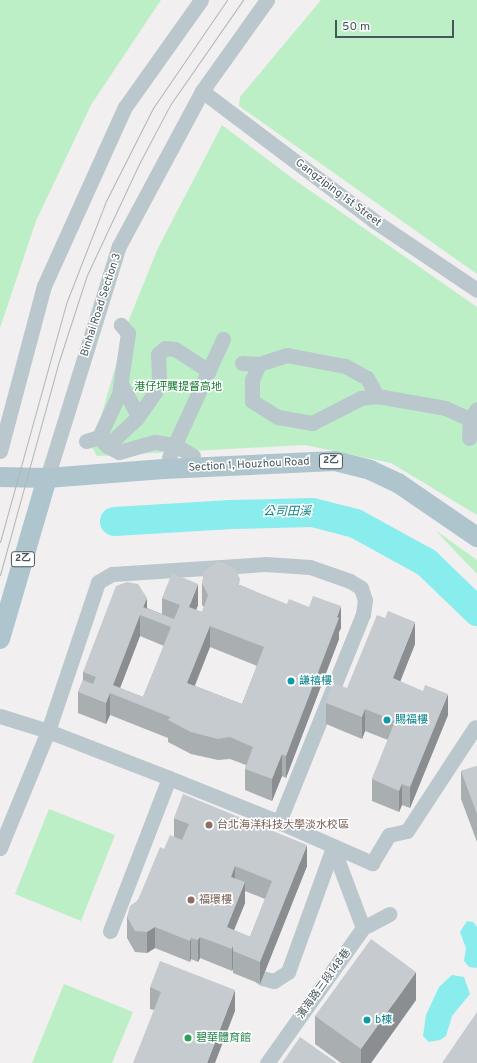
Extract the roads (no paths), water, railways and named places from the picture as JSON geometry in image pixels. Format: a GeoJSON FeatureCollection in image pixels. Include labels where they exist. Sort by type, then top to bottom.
{"type":"FeatureCollection","features":[{"type":"Feature","properties":{"kind":"main road","name":"Section 1, Houzhou Road"},"geometry":{"type":"LineString","coordinates":[[0,477],[47,478],[302,461],[335,461],[370,470],[398,483],[477,537]]}},
{"type":"Feature","properties":{"kind":"main road","name":"Binhai Road Section 3"},"geometry":{"type":"LineString","coordinates":[[0,639],[47,478]]}},
{"type":"Feature","properties":{"kind":"street"},"geometry":{"type":"LineString","coordinates":[[0,452],[44,286],[125,107],[201,0]]}},
{"type":"Feature","properties":{"kind":"street","name":"Binhai Road Section 3"},"geometry":{"type":"LineString","coordinates":[[47,478],[119,246],[202,91],[267,0]]}},
{"type":"Feature","properties":{"kind":"street","name":"Gangziping 1st Street"},"geometry":{"type":"LineString","coordinates":[[202,91],[373,220],[477,290]]}},
{"type":"Feature","properties":{"kind":"street"},"geometry":{"type":"LineString","coordinates":[[97,441],[109,421],[121,384],[128,333],[120,325]]}},
{"type":"Feature","properties":{"kind":"street"},"geometry":{"type":"LineString","coordinates":[[172,451],[223,338]]}},
{"type":"Feature","properties":{"kind":"street"},"geometry":{"type":"LineString","coordinates":[[97,441],[138,416],[155,392],[159,379],[158,354],[165,348],[175,349],[209,371]]}},
{"type":"Feature","properties":{"kind":"street"},"geometry":{"type":"LineString","coordinates":[[242,364],[259,364],[287,355],[345,366],[367,378],[377,396]]}},
{"type":"Feature","properties":{"kind":"street"},"geometry":{"type":"LineString","coordinates":[[259,364],[252,380],[252,401],[278,417],[312,423],[361,398],[377,396],[474,414],[469,438]]}},
{"type":"Feature","properties":{"kind":"street"},"geometry":{"type":"LineString","coordinates":[[121,384],[138,416]]}},
{"type":"Feature","properties":{"kind":"street"},"geometry":{"type":"LineString","coordinates":[[97,441],[119,452],[155,442],[172,451],[193,456]]}},
{"type":"Feature","properties":{"kind":"street"},"geometry":{"type":"LineString","coordinates":[[0,848],[48,731],[98,582],[112,574],[265,564],[310,567],[350,581],[361,588],[366,600],[363,614],[279,822]]}},
{"type":"Feature","properties":{"kind":"street"},"geometry":{"type":"LineString","coordinates":[[0,716],[48,731],[169,778],[279,822],[333,848],[372,864],[389,835],[407,831],[475,727]]}},
{"type":"Feature","properties":{"kind":"street"},"geometry":{"type":"LineString","coordinates":[[110,931],[169,778]]}},
{"type":"Feature","properties":{"kind":"street"},"geometry":{"type":"LineString","coordinates":[[333,848],[363,928]]}},
{"type":"Feature","properties":{"kind":"street"},"geometry":{"type":"LineString","coordinates":[[262,978],[274,981],[288,972],[333,848]]}},
{"type":"Feature","properties":{"kind":"street","name":"濱海路三段148巷"},"geometry":{"type":"LineString","coordinates":[[267,1063],[363,928],[389,914]]}},
{"type":"Feature","properties":{"kind":"water"},"geometry":{"type":"Polygon","coordinates":[[[467,921],[473,922],[477,927],[477,968],[469,967],[464,961],[466,948],[460,932],[467,921]]]}},
{"type":"Feature","properties":{"kind":"water"},"geometry":{"type":"Polygon","coordinates":[[[452,975],[464,977],[470,994],[452,1016],[446,1036],[440,1040],[429,1042],[423,1036],[426,1015],[439,987],[452,975]]]}},
{"type":"Feature","properties":{"kind":"waterway","name":"公司田溪"},"geometry":{"type":"LineString","coordinates":[[114,521],[231,514],[312,512],[355,523],[426,562],[477,611]]}},
{"type":"Feature","properties":{"kind":"tram line"},"geometry":{"type":"LineString","coordinates":[[0,542],[67,301],[106,201],[153,108],[227,0]]}},
{"type":"Feature","properties":{"kind":"tram line"},"geometry":{"type":"LineString","coordinates":[[0,575],[59,361],[87,275],[140,162],[170,105],[243,0]]}},
{"type":"Feature","properties":{"kind":"place","name":"謙禧樓"},"geometry":{"type":"Point","coordinates":[291,681]}},
{"type":"Feature","properties":{"kind":"place","name":"賜福樓"},"geometry":{"type":"Point","coordinates":[387,720]}},
{"type":"Feature","properties":{"kind":"place","name":"台北海洋科技大學淡水校區"},"geometry":{"type":"Point","coordinates":[209,825]}},
{"type":"Feature","properties":{"kind":"place","name":"福環樓"},"geometry":{"type":"Point","coordinates":[191,900]}},
{"type":"Feature","properties":{"kind":"place","name":"b棟"},"geometry":{"type":"Point","coordinates":[367,1020]}},
{"type":"Feature","properties":{"kind":"place","name":"碧華體育館"},"geometry":{"type":"Point","coordinates":[188,1038]}},
{"type":"Feature","properties":{"kind":"park label","name":"港仔坪龔提督高地"},"geometry":{"type":"Point","coordinates":[178,387]}}]}
